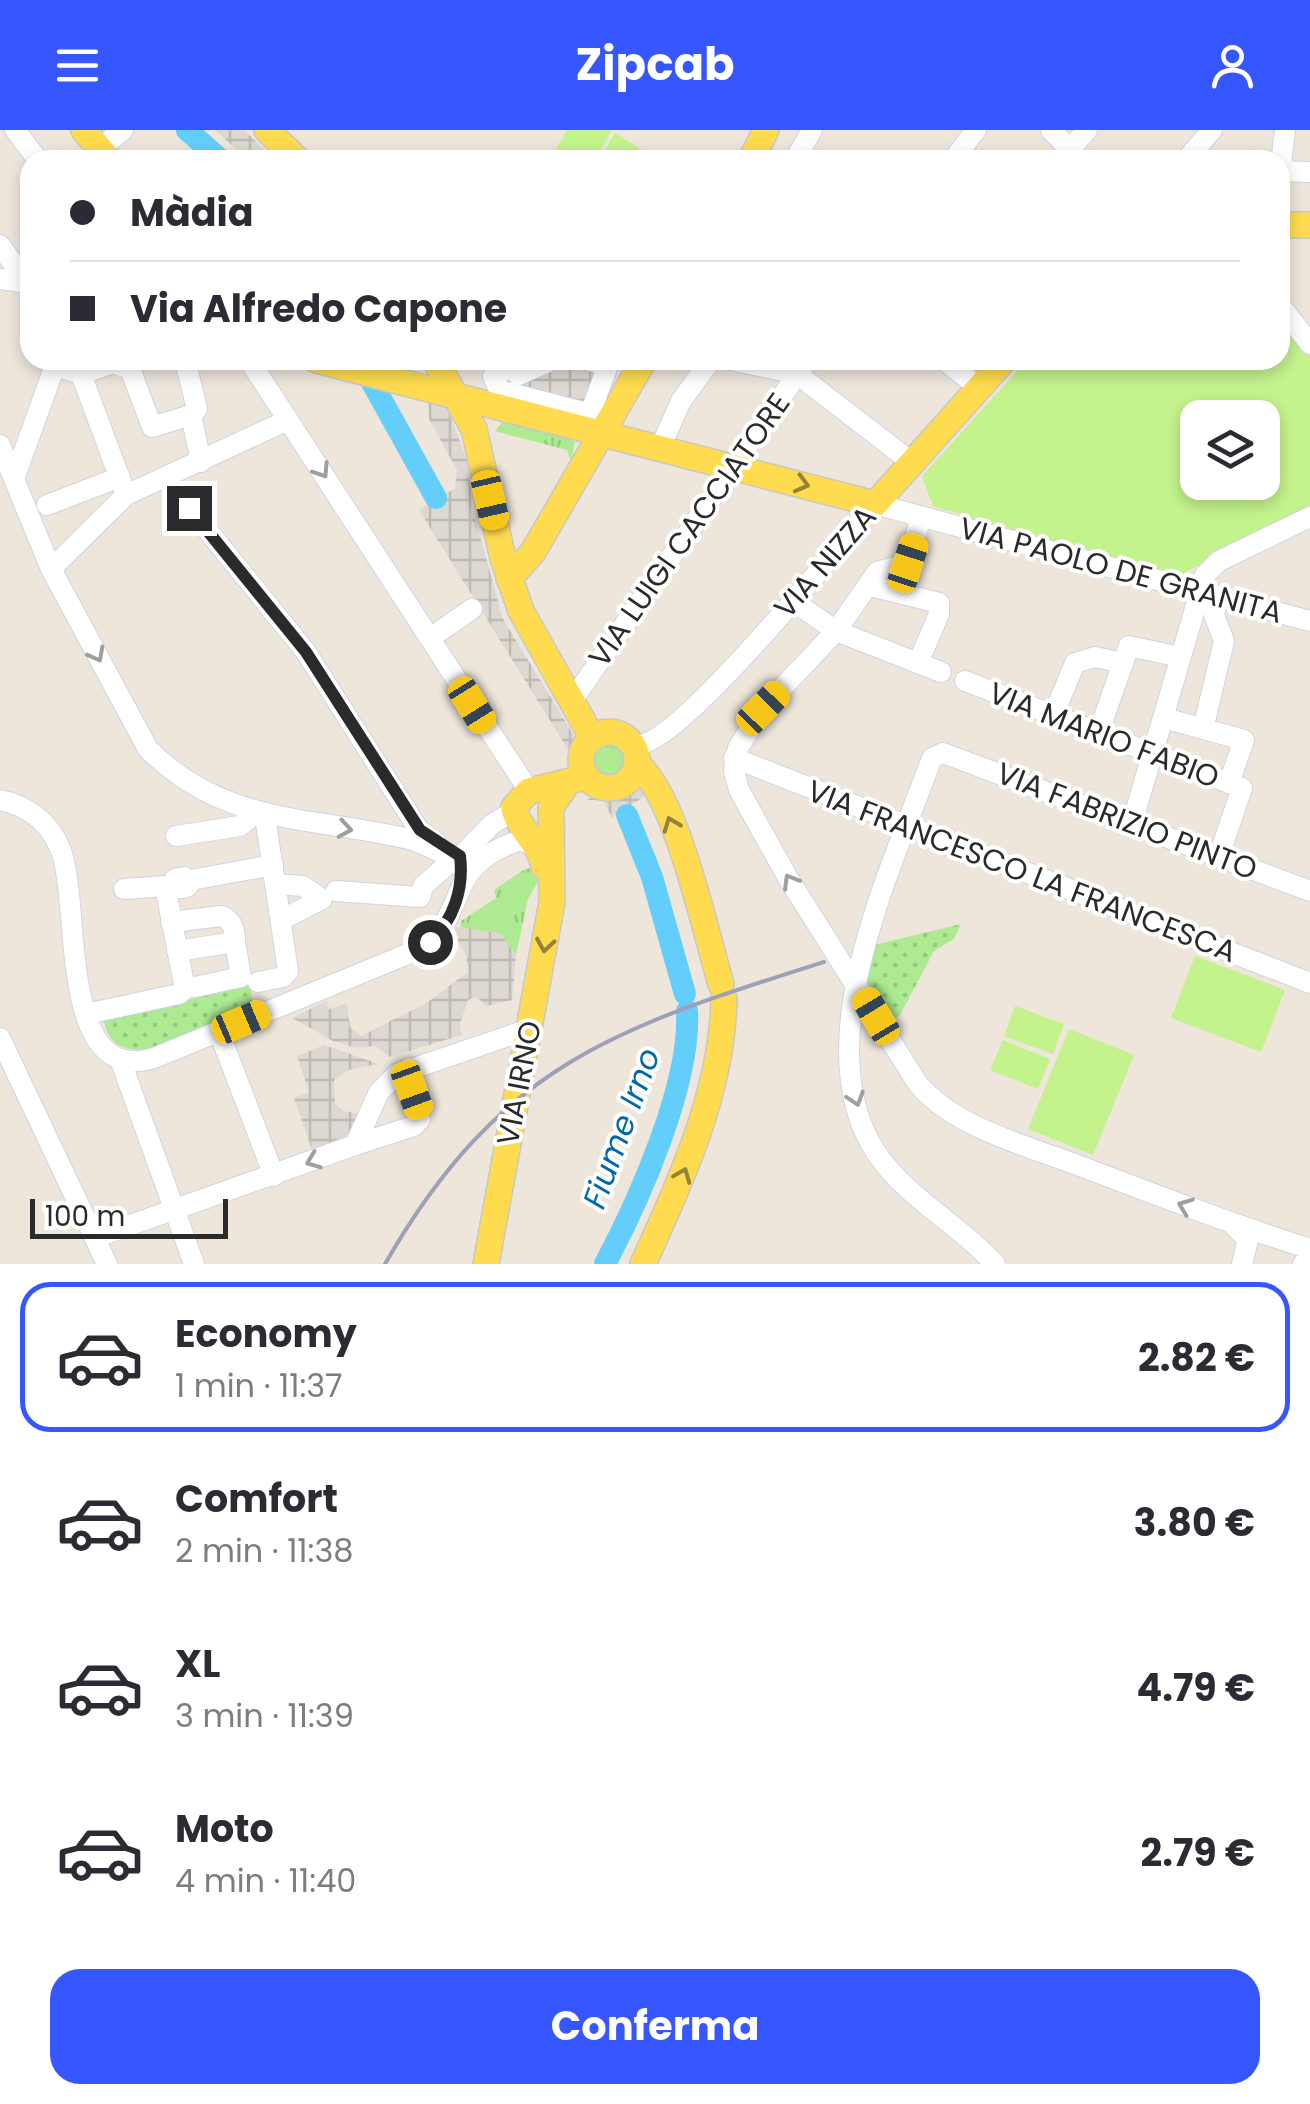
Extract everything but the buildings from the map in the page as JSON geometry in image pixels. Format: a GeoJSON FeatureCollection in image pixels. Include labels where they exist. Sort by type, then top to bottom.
{"type":"FeatureCollection","features":[{"type":"Feature","properties":{"kind":"main road"},"geometry":{"type":"LineString","coordinates":[[266,130],[287,150]]}},
{"type":"Feature","properties":{"kind":"main road"},"geometry":{"type":"LineString","coordinates":[[357,370],[494,403],[603,422],[661,446],[874,504]]}},
{"type":"Feature","properties":{"kind":"main road"},"geometry":{"type":"LineString","coordinates":[[408,382],[434,381],[435,370]]}},
{"type":"Feature","properties":{"kind":"main road"},"geometry":{"type":"LineString","coordinates":[[441,370],[474,429]]}},
{"type":"Feature","properties":{"kind":"main road"},"geometry":{"type":"LineString","coordinates":[[509,579],[522,569],[603,422],[637,370]]}},
{"type":"Feature","properties":{"kind":"main road","name":"VIA NIZZA"},"geometry":{"type":"LineString","coordinates":[[874,504],[995,370]]}},
{"type":"Feature","properties":{"kind":"main road"},"geometry":{"type":"LineString","coordinates":[[494,403],[474,411],[474,429],[509,579],[534,638],[592,737]]}},
{"type":"Feature","properties":{"kind":"main road"},"geometry":{"type":"LineString","coordinates":[[548,790],[580,760],[592,737],[610,732],[636,755],[676,834],[722,992],[721,1038],[696,1142],[642,1264]]}},
{"type":"Feature","properties":{"kind":"main road"},"geometry":{"type":"LineString","coordinates":[[548,790],[616,788],[630,780],[636,755]]}},
{"type":"Feature","properties":{"kind":"main road","name":"VIA IRNO"},"geometry":{"type":"LineString","coordinates":[[486,1264],[552,902],[548,790]]}},
{"type":"Feature","properties":{"kind":"main road","name":"VIA IRNO"},"geometry":{"type":"LineString","coordinates":[[548,790],[539,848],[552,902]]}},
{"type":"Feature","properties":{"kind":"street"},"geometry":{"type":"LineString","coordinates":[[98,146],[123,130]]}},
{"type":"Feature","properties":{"kind":"street"},"geometry":{"type":"LineString","coordinates":[[961,150],[976,130]]}},
{"type":"Feature","properties":{"kind":"street"},"geometry":{"type":"LineString","coordinates":[[1051,130],[1071,150]]}},
{"type":"Feature","properties":{"kind":"street"},"geometry":{"type":"LineString","coordinates":[[1195,150],[1212,130]]}},
{"type":"Feature","properties":{"kind":"street"},"geometry":{"type":"LineString","coordinates":[[0,245],[20,273]]}},
{"type":"Feature","properties":{"kind":"street"},"geometry":{"type":"LineString","coordinates":[[1290,318],[1310,344]]}},
{"type":"Feature","properties":{"kind":"street"},"geometry":{"type":"LineString","coordinates":[[14,479],[53,370]]}},
{"type":"Feature","properties":{"kind":"street"},"geometry":{"type":"LineString","coordinates":[[73,370],[82,374],[94,370]]}},
{"type":"Feature","properties":{"kind":"street"},"geometry":{"type":"LineString","coordinates":[[130,370],[152,427],[192,415],[197,409],[187,370]]}},
{"type":"Feature","properties":{"kind":"street"},"geometry":{"type":"LineString","coordinates":[[0,800],[36,815],[58,843],[69,878],[72,945],[86,1014],[98,1041],[120,1059],[139,1063],[430,942],[446,924],[462,865],[492,824],[548,790],[430,638],[256,370]]}},
{"type":"Feature","properties":{"kind":"street"},"geometry":{"type":"LineString","coordinates":[[506,370],[493,376],[500,390],[603,422],[608,370]]}},
{"type":"Feature","properties":{"kind":"street"},"geometry":{"type":"LineString","coordinates":[[661,446],[681,401],[704,370]]}},
{"type":"Feature","properties":{"kind":"street","name":"VIA LUIGI CACCIATORE"},"geometry":{"type":"LineString","coordinates":[[572,701],[800,370]]}},
{"type":"Feature","properties":{"kind":"street"},"geometry":{"type":"LineString","coordinates":[[805,370],[914,464]]}},
{"type":"Feature","properties":{"kind":"street"},"geometry":{"type":"LineString","coordinates":[[956,370],[979,388]]}},
{"type":"Feature","properties":{"kind":"street"},"geometry":{"type":"LineString","coordinates":[[82,374],[123,486]]}},
{"type":"Feature","properties":{"kind":"street"},"geometry":{"type":"LineString","coordinates":[[192,415],[202,462]]}},
{"type":"Feature","properties":{"kind":"street"},"geometry":{"type":"LineString","coordinates":[[47,505],[166,479],[288,420]]}},
{"type":"Feature","properties":{"kind":"street"},"geometry":{"type":"LineString","coordinates":[[0,444],[50,569],[148,749],[178,777],[260,814],[412,839],[462,865]]}},
{"type":"Feature","properties":{"kind":"street"},"geometry":{"type":"LineString","coordinates":[[166,479],[306,652],[420,830],[462,865]]}},
{"type":"Feature","properties":{"kind":"street"},"geometry":{"type":"LineString","coordinates":[[50,569],[123,486]]}},
{"type":"Feature","properties":{"kind":"street","name":"VIA PAOLO DE GRANITA"},"geometry":{"type":"LineString","coordinates":[[874,504],[1310,622]]}},
{"type":"Feature","properties":{"kind":"street","name":"VIA NIZZA"},"geometry":{"type":"LineString","coordinates":[[636,755],[690,713],[874,504]]}},
{"type":"Feature","properties":{"kind":"street"},"geometry":{"type":"LineString","coordinates":[[921,516],[908,563],[883,568],[836,632],[763,708],[734,758],[739,790],[851,961],[854,1004],[846,1058],[853,1096],[878,1155],[995,1264]]}},
{"type":"Feature","properties":{"kind":"street"},"geometry":{"type":"LineString","coordinates":[[1132,823],[1180,658],[1208,594],[1215,563],[1310,517]]}},
{"type":"Feature","properties":{"kind":"street"},"geometry":{"type":"LineString","coordinates":[[871,586],[939,603],[940,614],[918,664]]}},
{"type":"Feature","properties":{"kind":"street"},"geometry":{"type":"LineString","coordinates":[[1203,729],[1224,641],[1208,594]]}},
{"type":"Feature","properties":{"kind":"street"},"geometry":{"type":"LineString","coordinates":[[793,600],[836,632],[941,672]]}},
{"type":"Feature","properties":{"kind":"street"},"geometry":{"type":"LineString","coordinates":[[430,638],[472,608]]}},
{"type":"Feature","properties":{"kind":"street"},"geometry":{"type":"LineString","coordinates":[[1098,734],[1128,646],[1180,658]]}},
{"type":"Feature","properties":{"kind":"street"},"geometry":{"type":"LineString","coordinates":[[1052,718],[1075,662],[1095,656],[1123,663]]}},
{"type":"Feature","properties":{"kind":"street","name":"VIA MARIO FABIO"},"geometry":{"type":"LineString","coordinates":[[965,682],[1236,786]]}},
{"type":"Feature","properties":{"kind":"street"},"geometry":{"type":"LineString","coordinates":[[1164,718],[1244,740],[1219,856]]}},
{"type":"Feature","properties":{"kind":"street","name":"VIA FABRIZIO PINTO"},"geometry":{"type":"LineString","coordinates":[[907,826],[932,758],[943,752],[1310,891]]}},
{"type":"Feature","properties":{"kind":"street","name":"VIA FRANCESCO LA FRANCESCA"},"geometry":{"type":"LineString","coordinates":[[734,758],[1310,982]]}},
{"type":"Feature","properties":{"kind":"street"},"geometry":{"type":"LineString","coordinates":[[176,836],[240,826],[260,814]]}},
{"type":"Feature","properties":{"kind":"street"},"geometry":{"type":"LineString","coordinates":[[258,982],[283,977],[288,971],[274,875],[260,814]]}},
{"type":"Feature","properties":{"kind":"street"},"geometry":{"type":"LineString","coordinates":[[851,961],[907,826]]}},
{"type":"Feature","properties":{"kind":"street"},"geometry":{"type":"LineString","coordinates":[[336,892],[420,897],[423,886],[522,840],[539,848]]}},
{"type":"Feature","properties":{"kind":"street"},"geometry":{"type":"LineString","coordinates":[[166,890],[176,888],[174,879],[179,888],[179,878],[183,888],[183,877],[187,886],[190,880],[274,875],[304,886],[322,899],[281,920]]}},
{"type":"Feature","properties":{"kind":"street"},"geometry":{"type":"LineString","coordinates":[[86,1014],[182,992],[185,987],[166,890],[160,883],[124,889]]}},
{"type":"Feature","properties":{"kind":"street"},"geometry":{"type":"LineString","coordinates":[[171,922],[222,916],[232,923],[241,976],[195,987]]}},
{"type":"Feature","properties":{"kind":"street"},"geometry":{"type":"LineString","coordinates":[[176,951],[235,939]]}},
{"type":"Feature","properties":{"kind":"street"},"geometry":{"type":"LineString","coordinates":[[855,982],[918,1084],[939,1105],[1029,1146],[1233,1225],[1310,1249]]}},
{"type":"Feature","properties":{"kind":"street"},"geometry":{"type":"LineString","coordinates":[[854,1004],[866,1005],[876,1016]]}},
{"type":"Feature","properties":{"kind":"street"},"geometry":{"type":"LineString","coordinates":[[355,1145],[388,1080],[410,1068],[532,1028]]}},
{"type":"Feature","properties":{"kind":"street"},"geometry":{"type":"LineString","coordinates":[[220,1032],[274,1176]]}},
{"type":"Feature","properties":{"kind":"street"},"geometry":{"type":"LineString","coordinates":[[0,1038],[107,1264]]}},
{"type":"Feature","properties":{"kind":"street"},"geometry":{"type":"LineString","coordinates":[[120,1059],[194,1264]]}},
{"type":"Feature","properties":{"kind":"street"},"geometry":{"type":"LineString","coordinates":[[97,1237],[414,1126],[420,1119],[410,1068]]}},
{"type":"Feature","properties":{"kind":"street"},"geometry":{"type":"LineString","coordinates":[[1233,1225],[1248,1240],[1242,1264]]}},
{"type":"Feature","properties":{"kind":"green space"},"geometry":{"type":"Polygon","coordinates":[[[567,130],[612,130],[601,150],[556,150],[567,130]]]}},
{"type":"Feature","properties":{"kind":"green space"},"geometry":{"type":"Polygon","coordinates":[[[615,133],[643,150],[605,150],[615,133]]]}},
{"type":"Feature","properties":{"kind":"green space"},"geometry":{"type":"Polygon","coordinates":[[[1290,330],[1310,356],[1310,509],[1174,578],[933,506],[922,476],[1018,370],[1290,370],[1290,330]]]}},
{"type":"Feature","properties":{"kind":"green space"},"geometry":{"type":"Polygon","coordinates":[[[507,416],[575,442],[571,461],[567,450],[495,431],[507,416]]]}},
{"type":"Feature","properties":{"kind":"green space"},"geometry":{"type":"Polygon","coordinates":[[[610,746],[622,751],[627,763],[622,775],[610,780],[598,775],[593,763],[598,751],[610,746]]]}},
{"type":"Feature","properties":{"kind":"green space"},"geometry":{"type":"Polygon","coordinates":[[[534,868],[538,881],[528,899],[516,955],[499,933],[461,930],[461,921],[496,898],[494,890],[525,869],[534,868]]]}},
{"type":"Feature","properties":{"kind":"green space"},"geometry":{"type":"Polygon","coordinates":[[[961,924],[954,939],[934,951],[900,1015],[892,1020],[862,973],[874,945],[961,924]]]}},
{"type":"Feature","properties":{"kind":"green space"},"geometry":{"type":"Polygon","coordinates":[[[1195,956],[1285,990],[1261,1052],[1171,1018],[1195,956]]]}},
{"type":"Feature","properties":{"kind":"green space"},"geometry":{"type":"Polygon","coordinates":[[[250,984],[253,1007],[170,1044],[127,1048],[112,1040],[104,1021],[250,984]]]}},
{"type":"Feature","properties":{"kind":"green space"},"geometry":{"type":"Polygon","coordinates":[[[1015,1006],[1064,1024],[1053,1054],[1004,1036],[1015,1006]]]}},
{"type":"Feature","properties":{"kind":"green space"},"geometry":{"type":"Polygon","coordinates":[[[1069,1029],[1134,1055],[1093,1155],[1028,1129],[1069,1029]]]}},
{"type":"Feature","properties":{"kind":"green space"},"geometry":{"type":"Polygon","coordinates":[[[1003,1040],[1050,1059],[1038,1089],[990,1070],[1003,1040]]]}},
{"type":"Feature","properties":{"kind":"shaded area"},"geometry":{"type":"Polygon","coordinates":[[[215,130],[244,130],[265,150],[237,150],[215,130]]]}},
{"type":"Feature","properties":{"kind":"shaded area"},"geometry":{"type":"Polygon","coordinates":[[[512,370],[606,370],[590,414],[499,390],[512,370]]]}},
{"type":"Feature","properties":{"kind":"shaded area"},"geometry":{"type":"Polygon","coordinates":[[[428,397],[444,402],[451,418],[468,463],[472,507],[503,619],[576,739],[572,756],[419,510],[455,488],[457,470],[429,419],[428,397]]]}},
{"type":"Feature","properties":{"kind":"shaded area"},"geometry":{"type":"Polygon","coordinates":[[[635,780],[649,793],[612,818],[603,800],[587,800],[601,792],[607,796],[629,790],[635,780]]]}},
{"type":"Feature","properties":{"kind":"shaded area"},"geometry":{"type":"Polygon","coordinates":[[[457,927],[500,933],[516,955],[512,1000],[486,1006],[477,997],[468,1000],[460,1024],[462,1035],[389,1057],[376,1046],[356,1048],[333,1041],[292,1018],[326,1001],[329,1009],[347,1003],[350,1027],[361,1036],[428,1002],[468,972],[466,955],[452,931],[457,927]]]}},
{"type":"Feature","properties":{"kind":"shaded area"},"geometry":{"type":"Polygon","coordinates":[[[324,1045],[379,1064],[348,1070],[334,1080],[335,1104],[344,1111],[362,1114],[350,1134],[312,1150],[294,1098],[309,1092],[297,1056],[324,1045]]]}},
{"type":"Feature","properties":{"kind":"waterway","name":"Fiume Irno"},"geometry":{"type":"LineString","coordinates":[[187,130],[210,150]]}},
{"type":"Feature","properties":{"kind":"waterway","name":"Fiume Irno"},"geometry":{"type":"LineString","coordinates":[[365,370],[436,498]]}},
{"type":"Feature","properties":{"kind":"waterway","name":"Fiume Irno"},"geometry":{"type":"LineString","coordinates":[[627,815],[652,877],[685,994]]}},
{"type":"Feature","properties":{"kind":"waterway","name":"Fiume Irno"},"geometry":{"type":"LineString","coordinates":[[605,1264],[647,1175],[672,1106],[681,1072],[687,1011]]}},
{"type":"Feature","properties":{"kind":"railway"},"geometry":{"type":"LineString","coordinates":[[385,1264],[428,1196],[473,1142],[519,1098],[569,1063],[683,1009],[824,962]]}},
{"type":"Feature","properties":{"kind":"route"},"geometry":{"type":"LineString","coordinates":[[189,508],[306,652],[420,830],[460,856],[463,879],[446,924],[430,942]]}}]}
